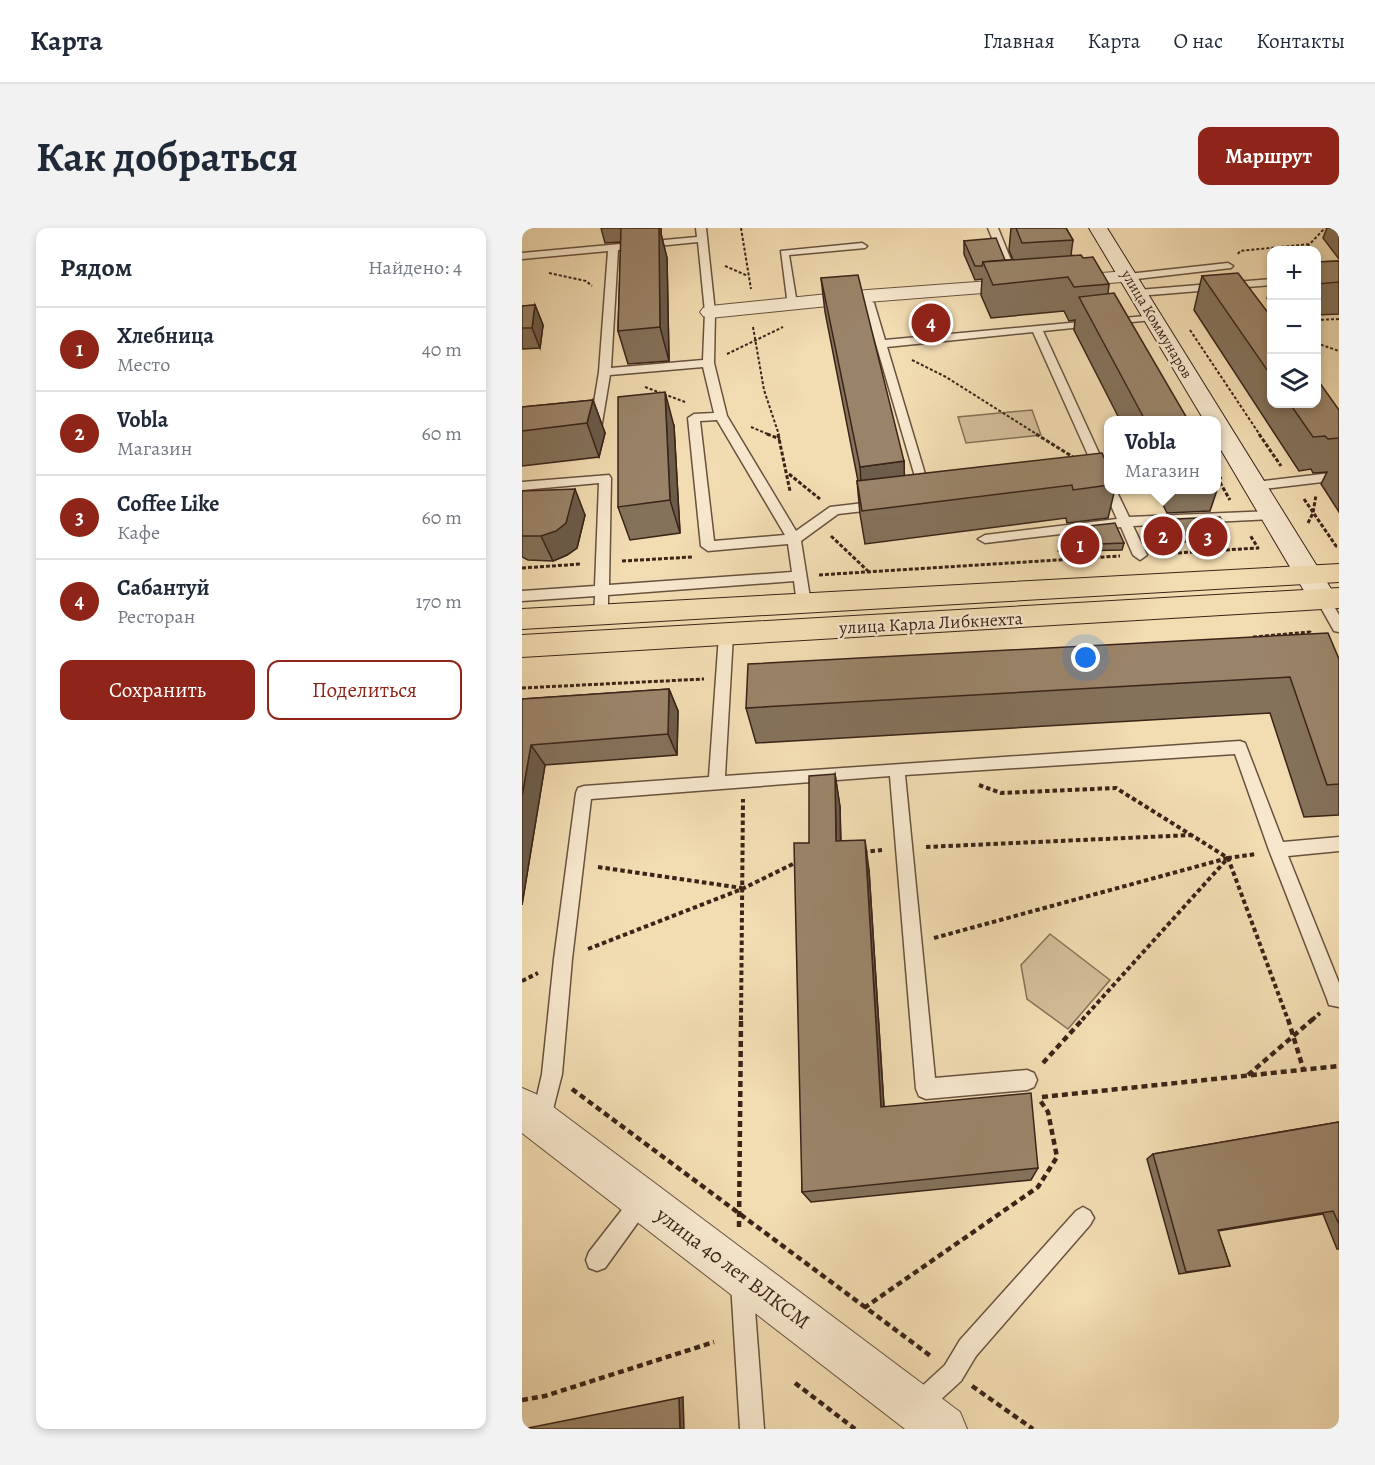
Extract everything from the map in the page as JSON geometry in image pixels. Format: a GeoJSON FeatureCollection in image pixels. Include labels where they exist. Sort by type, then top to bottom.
{"type":"FeatureCollection","features":[{"type":"Feature","properties":{"kind":"main road","name":"улица Карла Либкнехта"},"geometry":{"type":"LineString","coordinates":[[522,620],[601,604],[804,604],[1339,573]]}},
{"type":"Feature","properties":{"kind":"main road","name":"улица Карла Либкнехта"},"geometry":{"type":"LineString","coordinates":[[522,646],[1331,599]]}},
{"type":"Feature","properties":{"kind":"street","name":"улица Коммунаров"},"geometry":{"type":"LineString","coordinates":[[1098,228],[1212,416]]}},
{"type":"Feature","properties":{"kind":"street"},"geometry":{"type":"LineString","coordinates":[[710,312],[1015,284],[1133,285]]}},
{"type":"Feature","properties":{"kind":"street","name":"улица Коммунаров"},"geometry":{"type":"LineString","coordinates":[[1221,430],[1310,574],[1331,599]]}},
{"type":"Feature","properties":{"kind":"street","name":"улица 40 лет ВЛКСМ"},"geometry":{"type":"LineString","coordinates":[[531,1115],[929,1419]]}},
{"type":"Feature","properties":{"kind":"lane"},"geometry":{"type":"LineString","coordinates":[[993,228],[1015,284]]}},
{"type":"Feature","properties":{"kind":"lane"},"geometry":{"type":"LineString","coordinates":[[522,256],[614,248],[702,234],[710,312],[708,363],[721,416],[794,539],[804,604]]}},
{"type":"Feature","properties":{"kind":"lane"},"geometry":{"type":"LineString","coordinates":[[792,304],[784,253],[862,246]]}},
{"type":"Feature","properties":{"kind":"lane"},"geometry":{"type":"LineString","coordinates":[[574,432],[594,429],[604,372],[614,248]]}},
{"type":"Feature","properties":{"kind":"lane"},"geometry":{"type":"LineString","coordinates":[[1133,285],[1228,266]]}},
{"type":"Feature","properties":{"kind":"lane"},"geometry":{"type":"LineString","coordinates":[[1133,285],[1164,292],[1240,289],[1267,283]]}},
{"type":"Feature","properties":{"kind":"lane"},"geometry":{"type":"LineString","coordinates":[[869,303],[927,499]]}},
{"type":"Feature","properties":{"kind":"lane"},"geometry":{"type":"LineString","coordinates":[[881,344],[1152,316]]}},
{"type":"Feature","properties":{"kind":"lane"},"geometry":{"type":"LineString","coordinates":[[1036,328],[1103,483]]}},
{"type":"Feature","properties":{"kind":"lane"},"geometry":{"type":"LineString","coordinates":[[604,372],[708,363]]}},
{"type":"Feature","properties":{"kind":"lane"},"geometry":{"type":"LineString","coordinates":[[721,416],[694,418],[708,546],[794,539],[835,510],[892,503]]}},
{"type":"Feature","properties":{"kind":"lane"},"geometry":{"type":"LineString","coordinates":[[1256,486],[1339,476]]}},
{"type":"Feature","properties":{"kind":"lane"},"geometry":{"type":"LineString","coordinates":[[522,486],[605,478],[601,604]]}},
{"type":"Feature","properties":{"kind":"lane"},"geometry":{"type":"LineString","coordinates":[[1109,494],[1140,555]]}},
{"type":"Feature","properties":{"kind":"lane"},"geometry":{"type":"LineString","coordinates":[[985,539],[1125,522],[1273,515]]}},
{"type":"Feature","properties":{"kind":"lane"},"geometry":{"type":"LineString","coordinates":[[522,596],[601,604],[801,576]]}},
{"type":"Feature","properties":{"kind":"lane"},"geometry":{"type":"LineString","coordinates":[[1331,599],[1339,627]]}},
{"type":"Feature","properties":{"kind":"lane"},"geometry":{"type":"LineString","coordinates":[[717,782],[726,635]]}},
{"type":"Feature","properties":{"kind":"lane"},"geometry":{"type":"LineString","coordinates":[[531,1115],[552,1074],[563,959],[584,793],[897,769],[1240,747],[1277,850],[1338,998]]}},
{"type":"Feature","properties":{"kind":"lane"},"geometry":{"type":"LineString","coordinates":[[897,769],[926,1089],[1027,1080]]}},
{"type":"Feature","properties":{"kind":"lane"},"geometry":{"type":"LineString","coordinates":[[1277,850],[1339,844]]}},
{"type":"Feature","properties":{"kind":"lane"},"geometry":{"type":"LineString","coordinates":[[597,1260],[642,1200]]}},
{"type":"Feature","properties":{"kind":"lane"},"geometry":{"type":"LineString","coordinates":[[929,1419],[952,1373],[968,1348],[1083,1218]]}},
{"type":"Feature","properties":{"kind":"lane"},"geometry":{"type":"LineString","coordinates":[[742,1276],[752,1429]]}},
{"type":"Feature","properties":{"kind":"path"},"geometry":{"type":"LineString","coordinates":[[741,228],[764,390],[789,474],[794,539]]}},
{"type":"Feature","properties":{"kind":"path"},"geometry":{"type":"LineString","coordinates":[[1228,266],[1240,251],[1310,244],[1325,228]]}},
{"type":"Feature","properties":{"kind":"path"},"geometry":{"type":"LineString","coordinates":[[540,274],[549,273],[586,281],[610,299]]}},
{"type":"Feature","properties":{"kind":"path"},"geometry":{"type":"LineString","coordinates":[[1164,292],[1313,513],[1336,546],[1339,546]]}},
{"type":"Feature","properties":{"kind":"path"},"geometry":{"type":"LineString","coordinates":[[1321,320],[1339,319]]}},
{"type":"Feature","properties":{"kind":"path"},"geometry":{"type":"LineString","coordinates":[[881,344],[945,377],[1103,483]]}},
{"type":"Feature","properties":{"kind":"path"},"geometry":{"type":"LineString","coordinates":[[1321,344],[1339,351]]}},
{"type":"Feature","properties":{"kind":"path"},"geometry":{"type":"LineString","coordinates":[[604,372],[721,416]]}},
{"type":"Feature","properties":{"kind":"path"},"geometry":{"type":"LineString","coordinates":[[789,474],[835,510]]}},
{"type":"Feature","properties":{"kind":"path"},"geometry":{"type":"LineString","coordinates":[[1308,523],[1313,513],[1318,478]]}},
{"type":"Feature","properties":{"kind":"path"},"geometry":{"type":"LineString","coordinates":[[817,523],[869,572]]}},
{"type":"Feature","properties":{"kind":"path"},"geometry":{"type":"LineString","coordinates":[[801,576],[1258,548]]}},
{"type":"Feature","properties":{"kind":"path"},"geometry":{"type":"LineString","coordinates":[[522,567],[698,556]]}},
{"type":"Feature","properties":{"kind":"path"},"geometry":{"type":"LineString","coordinates":[[1250,637],[1310,632],[1314,641]]}},
{"type":"Feature","properties":{"kind":"path"},"geometry":{"type":"LineString","coordinates":[[522,688],[724,677]]}},
{"type":"Feature","properties":{"kind":"path"},"geometry":{"type":"LineString","coordinates":[[927,767],[1001,793],[1116,788],[1228,858],[1304,1068]]}},
{"type":"Feature","properties":{"kind":"path"},"geometry":{"type":"LineString","coordinates":[[742,1276],[738,1215],[743,780]]}},
{"type":"Feature","properties":{"kind":"path"},"geometry":{"type":"LineString","coordinates":[[860,853],[904,848],[1192,835]]}},
{"type":"Feature","properties":{"kind":"path"},"geometry":{"type":"LineString","coordinates":[[913,943],[1228,858],[1277,850]]}},
{"type":"Feature","properties":{"kind":"path"},"geometry":{"type":"LineString","coordinates":[[864,1308],[1038,1187],[1057,1157],[1048,1112],[1027,1080],[1228,858]]}},
{"type":"Feature","properties":{"kind":"path"},"geometry":{"type":"LineString","coordinates":[[522,981],[563,959],[742,889],[804,859]]}},
{"type":"Feature","properties":{"kind":"path"},"geometry":{"type":"LineString","coordinates":[[575,863],[742,889]]}},
{"type":"Feature","properties":{"kind":"path"},"geometry":{"type":"LineString","coordinates":[[1248,1075],[1338,998]]}},
{"type":"Feature","properties":{"kind":"path"},"geometry":{"type":"LineString","coordinates":[[1038,1098],[1339,1066]]}},
{"type":"Feature","properties":{"kind":"path"},"geometry":{"type":"LineString","coordinates":[[552,1074],[952,1373],[1033,1429]]}},
{"type":"Feature","properties":{"kind":"path"},"geometry":{"type":"LineString","coordinates":[[522,1400],[545,1396],[714,1342]]}},
{"type":"Feature","properties":{"kind":"path"},"geometry":{"type":"LineString","coordinates":[[795,1383],[855,1429]]}},
{"type":"Feature","properties":{"kind":"shaded area"},"geometry":{"type":"Polygon","coordinates":[[[1032,410],[1041,435],[966,443],[958,417],[1032,410]]]}},
{"type":"Feature","properties":{"kind":"shaded area"},"geometry":{"type":"Polygon","coordinates":[[[1050,934],[1110,980],[1068,1029],[1027,999],[1021,965],[1050,934]]]}},
{"type":"Feature","properties":{"kind":"building"},"geometry":{"type":"Polygon","coordinates":[[[621,228],[659,228],[660,327],[618,331],[621,228]]]}},
{"type":"Feature","properties":{"kind":"building"},"geometry":{"type":"Polygon","coordinates":[[[1016,228],[1066,228],[1073,240],[1022,243],[1016,228]]]}},
{"type":"Feature","properties":{"kind":"building"},"geometry":{"type":"Polygon","coordinates":[[[996,238],[1005,260],[983,262],[982,266],[975,266],[964,241],[996,238]]]}},
{"type":"Feature","properties":{"kind":"building"},"geometry":{"type":"Polygon","coordinates":[[[1081,255],[1083,258],[1093,257],[1109,284],[1074,287],[1068,277],[993,285],[983,262],[1081,255]]]}},
{"type":"Feature","properties":{"kind":"building"},"geometry":{"type":"Polygon","coordinates":[[[1339,261],[1339,282],[1321,284],[1321,262],[1339,261]]]}},
{"type":"Feature","properties":{"kind":"building"},"geometry":{"type":"Polygon","coordinates":[[[1238,273],[1267,311],[1267,370],[1202,276],[1238,273]]]}},
{"type":"Feature","properties":{"kind":"building"},"geometry":{"type":"Polygon","coordinates":[[[858,275],[904,461],[860,467],[821,278],[858,275]]]}},
{"type":"Feature","properties":{"kind":"building"},"geometry":{"type":"Polygon","coordinates":[[[1114,293],[1186,416],[1143,416],[1079,297],[1114,293]]]}},
{"type":"Feature","properties":{"kind":"building"},"geometry":{"type":"Polygon","coordinates":[[[535,305],[532,328],[522,328],[522,306],[535,305]]]}},
{"type":"Feature","properties":{"kind":"building"},"geometry":{"type":"Polygon","coordinates":[[[1321,385],[1339,410],[1339,438],[1313,437],[1293,408],[1321,408],[1321,385]]]}},
{"type":"Feature","properties":{"kind":"building"},"geometry":{"type":"Polygon","coordinates":[[[665,392],[670,500],[618,507],[618,397],[665,392]]]}},
{"type":"Feature","properties":{"kind":"building"},"geometry":{"type":"Polygon","coordinates":[[[593,400],[587,423],[522,431],[522,407],[593,400]]]}},
{"type":"Feature","properties":{"kind":"building"},"geometry":{"type":"Polygon","coordinates":[[[1102,453],[1104,458],[1104,486],[1073,490],[1072,485],[862,511],[857,481],[1102,453]]]}},
{"type":"Feature","properties":{"kind":"building"},"geometry":{"type":"Polygon","coordinates":[[[575,489],[566,523],[556,531],[541,536],[522,536],[522,491],[575,489]]]}},
{"type":"Feature","properties":{"kind":"building"},"geometry":{"type":"Polygon","coordinates":[[[1220,517],[1227,531],[1217,532],[1218,534],[1184,535],[1176,519],[1220,517]]]}},
{"type":"Feature","properties":{"kind":"building"},"geometry":{"type":"Polygon","coordinates":[[[1115,523],[1124,543],[1074,545],[1071,528],[1115,523]]]}},
{"type":"Feature","properties":{"kind":"building"},"geometry":{"type":"Polygon","coordinates":[[[1328,633],[1339,659],[1339,784],[1327,785],[1290,677],[746,708],[748,664],[1328,633]]]}},
{"type":"Feature","properties":{"kind":"building"},"geometry":{"type":"Polygon","coordinates":[[[669,689],[668,734],[531,745],[522,796],[522,699],[669,689]]]}},
{"type":"Feature","properties":{"kind":"building"},"geometry":{"type":"Polygon","coordinates":[[[835,774],[836,841],[865,840],[881,1107],[1031,1093],[1038,1168],[802,1192],[794,843],[809,843],[809,776],[835,774]]]}},
{"type":"Feature","properties":{"kind":"building"},"geometry":{"type":"Polygon","coordinates":[[[1339,1122],[1339,1224],[1333,1211],[1218,1230],[1230,1266],[1186,1272],[1153,1154],[1339,1122]]]}},
{"type":"Feature","properties":{"kind":"building"},"geometry":{"type":"Polygon","coordinates":[[[679,1398],[680,1429],[523,1429],[679,1398]]]}},
{"type":"Feature","properties":{"kind":"place","name":"Сабантуй"},"geometry":{"type":"Point","coordinates":[931,323]}},
{"type":"Feature","properties":{"kind":"place","name":"Vobla"},"geometry":{"type":"Point","coordinates":[1163,536]}},
{"type":"Feature","properties":{"kind":"place","name":"Coffee Like"},"geometry":{"type":"Point","coordinates":[1208,537]}},
{"type":"Feature","properties":{"kind":"place","name":"Хлебница"},"geometry":{"type":"Point","coordinates":[1080,545]}}]}
